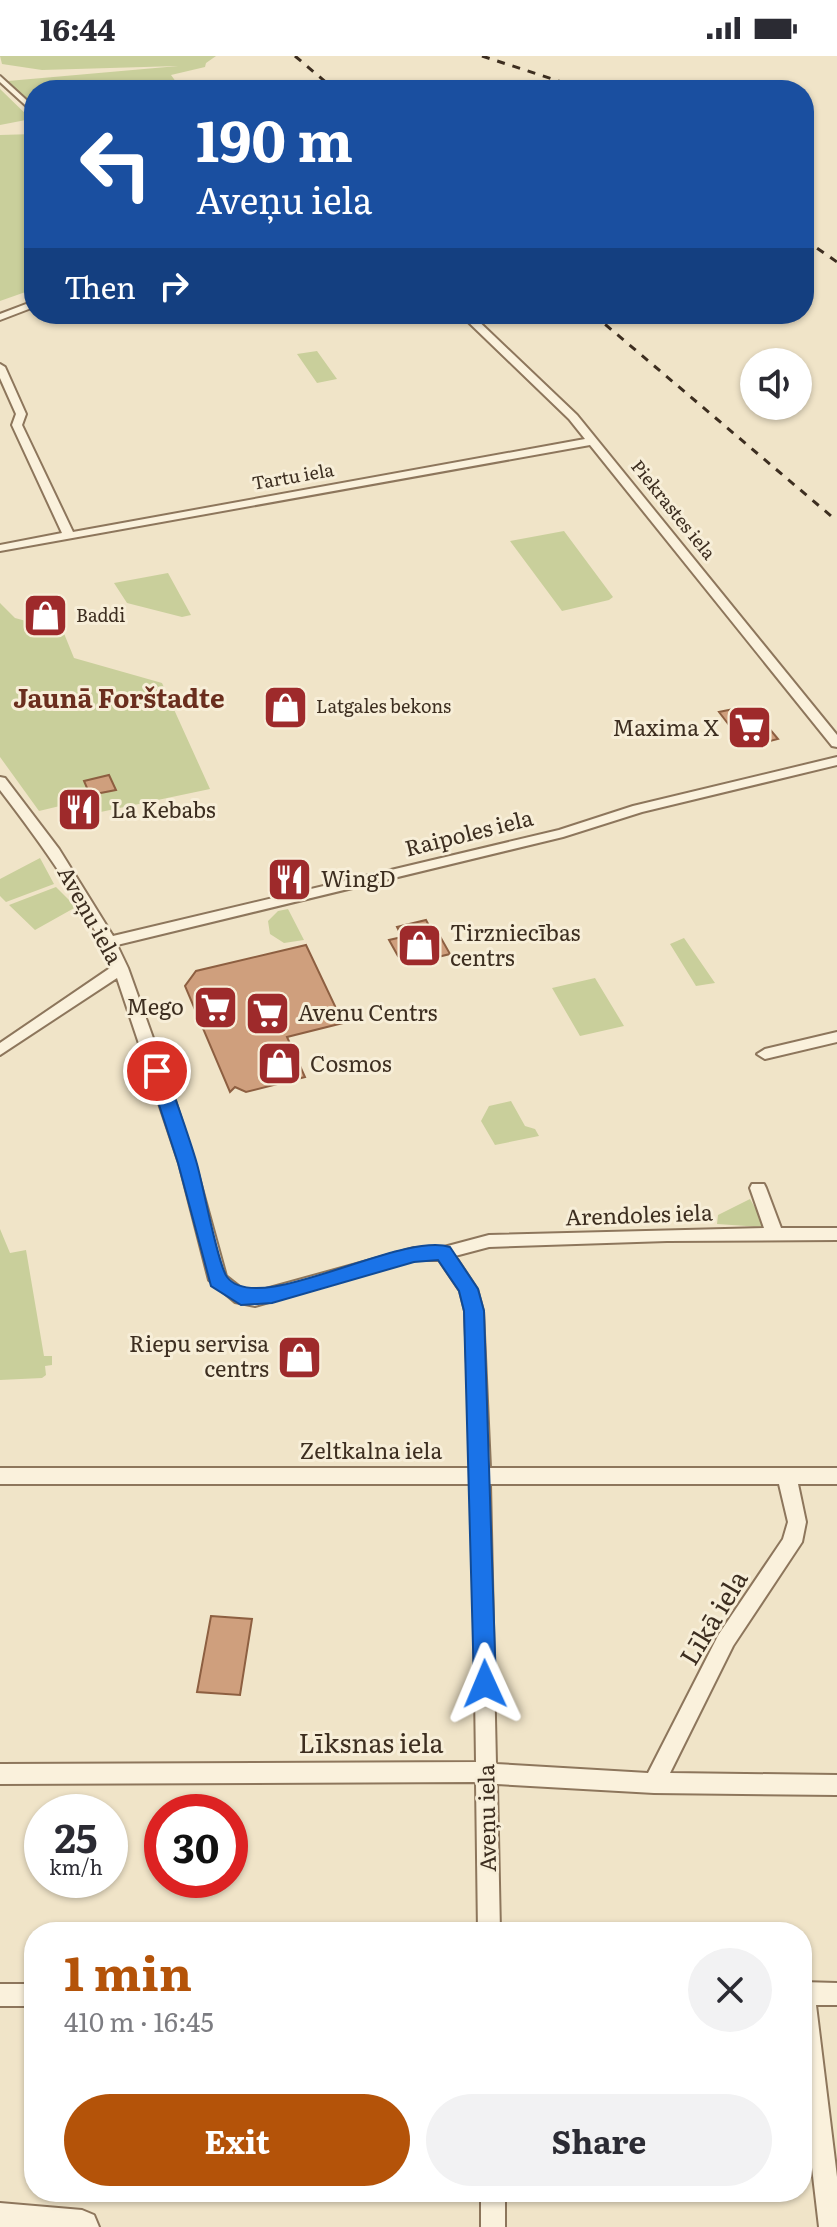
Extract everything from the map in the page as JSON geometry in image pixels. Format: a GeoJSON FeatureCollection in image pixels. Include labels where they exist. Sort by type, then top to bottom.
{"type":"FeatureCollection","features":[{"type":"Feature","properties":{"kind":"street"},"geometry":{"type":"LineString","coordinates":[[0,78],[24,101]]}},
{"type":"Feature","properties":{"kind":"street"},"geometry":{"type":"LineString","coordinates":[[0,317],[24,308]]}},
{"type":"Feature","properties":{"kind":"street","name":"Piekrastes iela"},"geometry":{"type":"LineString","coordinates":[[476,324],[551,393],[593,441],[837,743]]}},
{"type":"Feature","properties":{"kind":"street"},"geometry":{"type":"LineString","coordinates":[[0,367],[21,414],[17,425],[69,536]]}},
{"type":"Feature","properties":{"kind":"street","name":"Tartu iela"},"geometry":{"type":"LineString","coordinates":[[0,548],[593,441]]}},
{"type":"Feature","properties":{"kind":"street","name":"Raipoles iela"},"geometry":{"type":"LineString","coordinates":[[109,942],[563,833],[638,809],[837,761]]}},
{"type":"Feature","properties":{"kind":"street","name":"Aveņu iela"},"geometry":{"type":"LineString","coordinates":[[0,781],[87,900],[121,968],[187,1163],[218,1280],[241,1297],[255,1299],[414,1254],[444,1253],[468,1289],[474,1311],[481,1476],[489,1922]]}},
{"type":"Feature","properties":{"kind":"street"},"geometry":{"type":"LineString","coordinates":[[0,1050],[121,968]]}},
{"type":"Feature","properties":{"kind":"street"},"geometry":{"type":"LineString","coordinates":[[765,1054],[837,1037]]}},
{"type":"Feature","properties":{"kind":"street"},"geometry":{"type":"LineString","coordinates":[[758,1188],[775,1234]]}},
{"type":"Feature","properties":{"kind":"street","name":"Arendoles iela"},"geometry":{"type":"LineString","coordinates":[[444,1253],[489,1241],[667,1235],[837,1234]]}},
{"type":"Feature","properties":{"kind":"street","name":"Zeltkalna iela"},"geometry":{"type":"LineString","coordinates":[[0,1476],[837,1476]]}},
{"type":"Feature","properties":{"kind":"street","name":"Līkā iela"},"geometry":{"type":"LineString","coordinates":[[654,1783],[726,1640],[792,1542],[797,1522],[787,1477]]}},
{"type":"Feature","properties":{"kind":"street","name":"Līksnas iela"},"geometry":{"type":"LineString","coordinates":[[0,1774],[487,1773],[654,1783],[837,1785]]}},
{"type":"Feature","properties":{"kind":"street"},"geometry":{"type":"LineString","coordinates":[[812,1993],[837,1994]]}},
{"type":"Feature","properties":{"kind":"street"},"geometry":{"type":"LineString","coordinates":[[0,1995],[24,1995]]}},
{"type":"Feature","properties":{"kind":"street"},"geometry":{"type":"LineString","coordinates":[[812,2074],[831,2227]]}},
{"type":"Feature","properties":{"kind":"street"},"geometry":{"type":"LineString","coordinates":[[493,2202],[493,2227]]}},
{"type":"Feature","properties":{"kind":"street"},"geometry":{"type":"LineString","coordinates":[[0,2220],[82,2227]]}},
{"type":"Feature","properties":{"kind":"green space"},"geometry":{"type":"Polygon","coordinates":[[[0,56],[216,56],[205,67],[171,75],[175,80],[24,80],[24,96],[8,81],[178,66],[42,70],[2,64],[0,56]]]}},
{"type":"Feature","properties":{"kind":"green space"},"geometry":{"type":"Polygon","coordinates":[[[0,89],[24,112],[24,120],[0,125],[0,89]]]}},
{"type":"Feature","properties":{"kind":"green space"},"geometry":{"type":"Polygon","coordinates":[[[24,134],[24,293],[0,301],[0,135],[24,134]]]}},
{"type":"Feature","properties":{"kind":"green space"},"geometry":{"type":"Polygon","coordinates":[[[317,351],[337,379],[317,383],[297,354],[317,351]]]}},
{"type":"Feature","properties":{"kind":"green space"},"geometry":{"type":"Polygon","coordinates":[[[564,531],[613,597],[609,600],[562,611],[510,541],[564,531]]]}},
{"type":"Feature","properties":{"kind":"green space"},"geometry":{"type":"Polygon","coordinates":[[[168,573],[191,615],[182,617],[127,603],[114,583],[168,573]]]}},
{"type":"Feature","properties":{"kind":"green space"},"geometry":{"type":"Polygon","coordinates":[[[0,603],[15,618],[63,631],[74,658],[162,683],[210,789],[91,814],[85,800],[39,811],[0,757],[0,603]]]}},
{"type":"Feature","properties":{"kind":"green space"},"geometry":{"type":"Polygon","coordinates":[[[40,858],[54,884],[6,902],[0,896],[0,879],[40,858]]]}},
{"type":"Feature","properties":{"kind":"green space"},"geometry":{"type":"Polygon","coordinates":[[[56,887],[76,907],[35,930],[9,905],[56,887]]]}},
{"type":"Feature","properties":{"kind":"green space"},"geometry":{"type":"Polygon","coordinates":[[[288,909],[304,940],[284,943],[270,934],[268,921],[278,911],[288,909]]]}},
{"type":"Feature","properties":{"kind":"green space"},"geometry":{"type":"Polygon","coordinates":[[[684,938],[715,983],[696,986],[670,944],[684,938]]]}},
{"type":"Feature","properties":{"kind":"green space"},"geometry":{"type":"Polygon","coordinates":[[[595,978],[624,1026],[580,1036],[552,988],[595,978]]]}},
{"type":"Feature","properties":{"kind":"green space"},"geometry":{"type":"Polygon","coordinates":[[[511,1101],[525,1126],[535,1129],[539,1136],[495,1145],[481,1121],[489,1106],[511,1101]]]}},
{"type":"Feature","properties":{"kind":"green space"},"geometry":{"type":"Polygon","coordinates":[[[750,1199],[764,1223],[761,1227],[717,1224],[718,1215],[750,1199]]]}},
{"type":"Feature","properties":{"kind":"green space"},"geometry":{"type":"Polygon","coordinates":[[[0,1229],[10,1253],[26,1250],[44,1356],[52,1356],[52,1365],[45,1366],[46,1375],[42,1378],[0,1380],[0,1229]]]}},
{"type":"Feature","properties":{"kind":"building","name":"Maxima X"},"geometry":{"type":"Polygon","coordinates":[[[743,707],[746,711],[753,709],[778,739],[746,747],[719,712],[743,707]]]}},
{"type":"Feature","properties":{"kind":"building"},"geometry":{"type":"Polygon","coordinates":[[[109,775],[116,790],[90,795],[84,781],[109,775]]]}},
{"type":"Feature","properties":{"kind":"building","name":"Tirzniecības centrs"},"geometry":{"type":"Polygon","coordinates":[[[426,920],[433,933],[437,931],[450,954],[417,962],[412,953],[398,956],[389,940],[402,937],[397,927],[426,920]]]}},
{"type":"Feature","properties":{"kind":"building","name":"Avenu Centrs"},"geometry":{"type":"Polygon","coordinates":[[[306,945],[343,1023],[287,1037],[305,1077],[246,1092],[235,1087],[230,1092],[185,986],[196,971],[306,945]]]}},
{"type":"Feature","properties":{"kind":"building"},"geometry":{"type":"Polygon","coordinates":[[[211,1616],[252,1619],[240,1695],[197,1692],[211,1616]]]}},
{"type":"Feature","properties":{"kind":"railway"},"geometry":{"type":"LineString","coordinates":[[295,56],[323,80]]}},
{"type":"Feature","properties":{"kind":"railway"},"geometry":{"type":"LineString","coordinates":[[482,56],[555,80]]}},
{"type":"Feature","properties":{"kind":"railway"},"geometry":{"type":"LineString","coordinates":[[814,246],[837,262]]}},
{"type":"Feature","properties":{"kind":"railway"},"geometry":{"type":"LineString","coordinates":[[605,324],[837,521]]}},
{"type":"Feature","properties":{"kind":"place","name":"Baddi"},"geometry":{"type":"Point","coordinates":[45,616]}},
{"type":"Feature","properties":{"kind":"place","name":"Latgales bekons"},"geometry":{"type":"Point","coordinates":[285,707]}},
{"type":"Feature","properties":{"kind":"place","name":"Maxima X"},"geometry":{"type":"Point","coordinates":[750,728]}},
{"type":"Feature","properties":{"kind":"place","name":"La Kebabs"},"geometry":{"type":"Point","coordinates":[80,810]}},
{"type":"Feature","properties":{"kind":"place","name":"WingD"},"geometry":{"type":"Point","coordinates":[290,879]}},
{"type":"Feature","properties":{"kind":"place","name":"Tirzniecības centrs"},"geometry":{"type":"Point","coordinates":[419,946]}},
{"type":"Feature","properties":{"kind":"place","name":"Mego"},"geometry":{"type":"Point","coordinates":[215,1007]}},
{"type":"Feature","properties":{"kind":"place","name":"Avenu Centrs"},"geometry":{"type":"Point","coordinates":[267,1013]}},
{"type":"Feature","properties":{"kind":"place","name":"Cosmos"},"geometry":{"type":"Point","coordinates":[279,1064]}},
{"type":"Feature","properties":{"kind":"place","name":"Riepu servisa centrs"},"geometry":{"type":"Point","coordinates":[300,1357]}},
{"type":"Feature","properties":{"kind":"district","name":"Jaunā Forštadte"},"geometry":{"type":"Point","coordinates":[119,699]}},
{"type":"Feature","properties":{"kind":"route"},"geometry":{"type":"LineString","coordinates":[[157,1071],[187,1163],[218,1280],[241,1297],[255,1299],[272,1296],[414,1254],[444,1253],[468,1289],[474,1311],[485,1684]]}}]}
